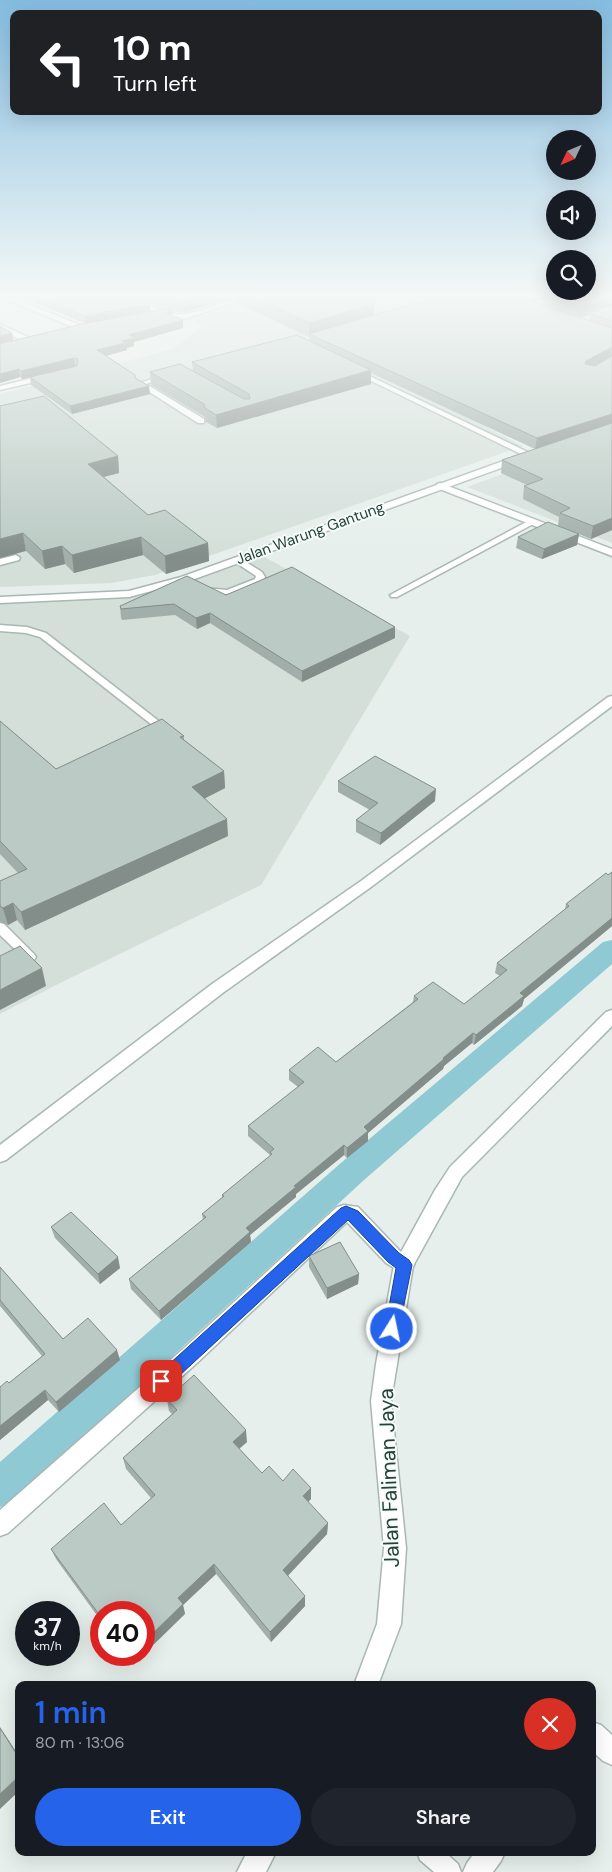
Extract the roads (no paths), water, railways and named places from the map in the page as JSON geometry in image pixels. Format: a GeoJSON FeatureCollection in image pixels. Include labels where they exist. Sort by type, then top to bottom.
{"type":"FeatureCollection","features":[{"type":"Feature","properties":{"kind":"street"},"geometry":{"type":"LineString","coordinates":[[0,388],[27,381]]}},
{"type":"Feature","properties":{"kind":"street","name":"Jalan Warung Gantung"},"geometry":{"type":"LineString","coordinates":[[0,600],[129,594],[185,579],[440,486],[535,454]]}},
{"type":"Feature","properties":{"kind":"street"},"geometry":{"type":"LineString","coordinates":[[440,486],[612,553]]}},
{"type":"Feature","properties":{"kind":"street"},"geometry":{"type":"LineString","coordinates":[[0,1155],[218,988],[366,884],[612,700]]}},
{"type":"Feature","properties":{"kind":"street","name":"Jalan Faliman Jaya"},"geometry":{"type":"LineString","coordinates":[[368,1681],[389,1624],[395,1548],[382,1401],[400,1266],[456,1172],[612,1016]]}},
{"type":"Feature","properties":{"kind":"street"},"geometry":{"type":"LineString","coordinates":[[0,1525],[190,1356],[344,1213],[349,1212],[353,1215],[400,1266]]}},
{"type":"Feature","properties":{"kind":"street"},"geometry":{"type":"LineString","coordinates":[[596,1738],[612,1752]]}},
{"type":"Feature","properties":{"kind":"street"},"geometry":{"type":"LineString","coordinates":[[250,1872],[260,1856]]}},
{"type":"Feature","properties":{"kind":"street"},"geometry":{"type":"LineString","coordinates":[[476,1872],[489,1856]]}},
{"type":"Feature","properties":{"kind":"lane"},"geometry":{"type":"LineString","coordinates":[[148,381],[140,384],[201,421]]}},
{"type":"Feature","properties":{"kind":"lane"},"geometry":{"type":"LineString","coordinates":[[377,381],[535,454]]}},
{"type":"Feature","properties":{"kind":"lane"},"geometry":{"type":"LineString","coordinates":[[394,596],[533,522]]}},
{"type":"Feature","properties":{"kind":"lane"},"geometry":{"type":"LineString","coordinates":[[0,562],[16,558]]}},
{"type":"Feature","properties":{"kind":"lane"},"geometry":{"type":"LineString","coordinates":[[185,579],[214,593],[229,593],[259,580],[261,577],[259,574],[238,560]]}},
{"type":"Feature","properties":{"kind":"lane"},"geometry":{"type":"LineString","coordinates":[[0,628],[27,630],[43,635],[180,742]]}},
{"type":"Feature","properties":{"kind":"lane"},"geometry":{"type":"LineString","coordinates":[[0,927],[36,964]]}},
{"type":"Feature","properties":{"kind":"lane"},"geometry":{"type":"LineString","coordinates":[[432,1856],[448,1871]]}},
{"type":"Feature","properties":{"kind":"waterway"},"geometry":{"type":"LineString","coordinates":[[0,1488],[353,1171],[612,949]]}}]}
